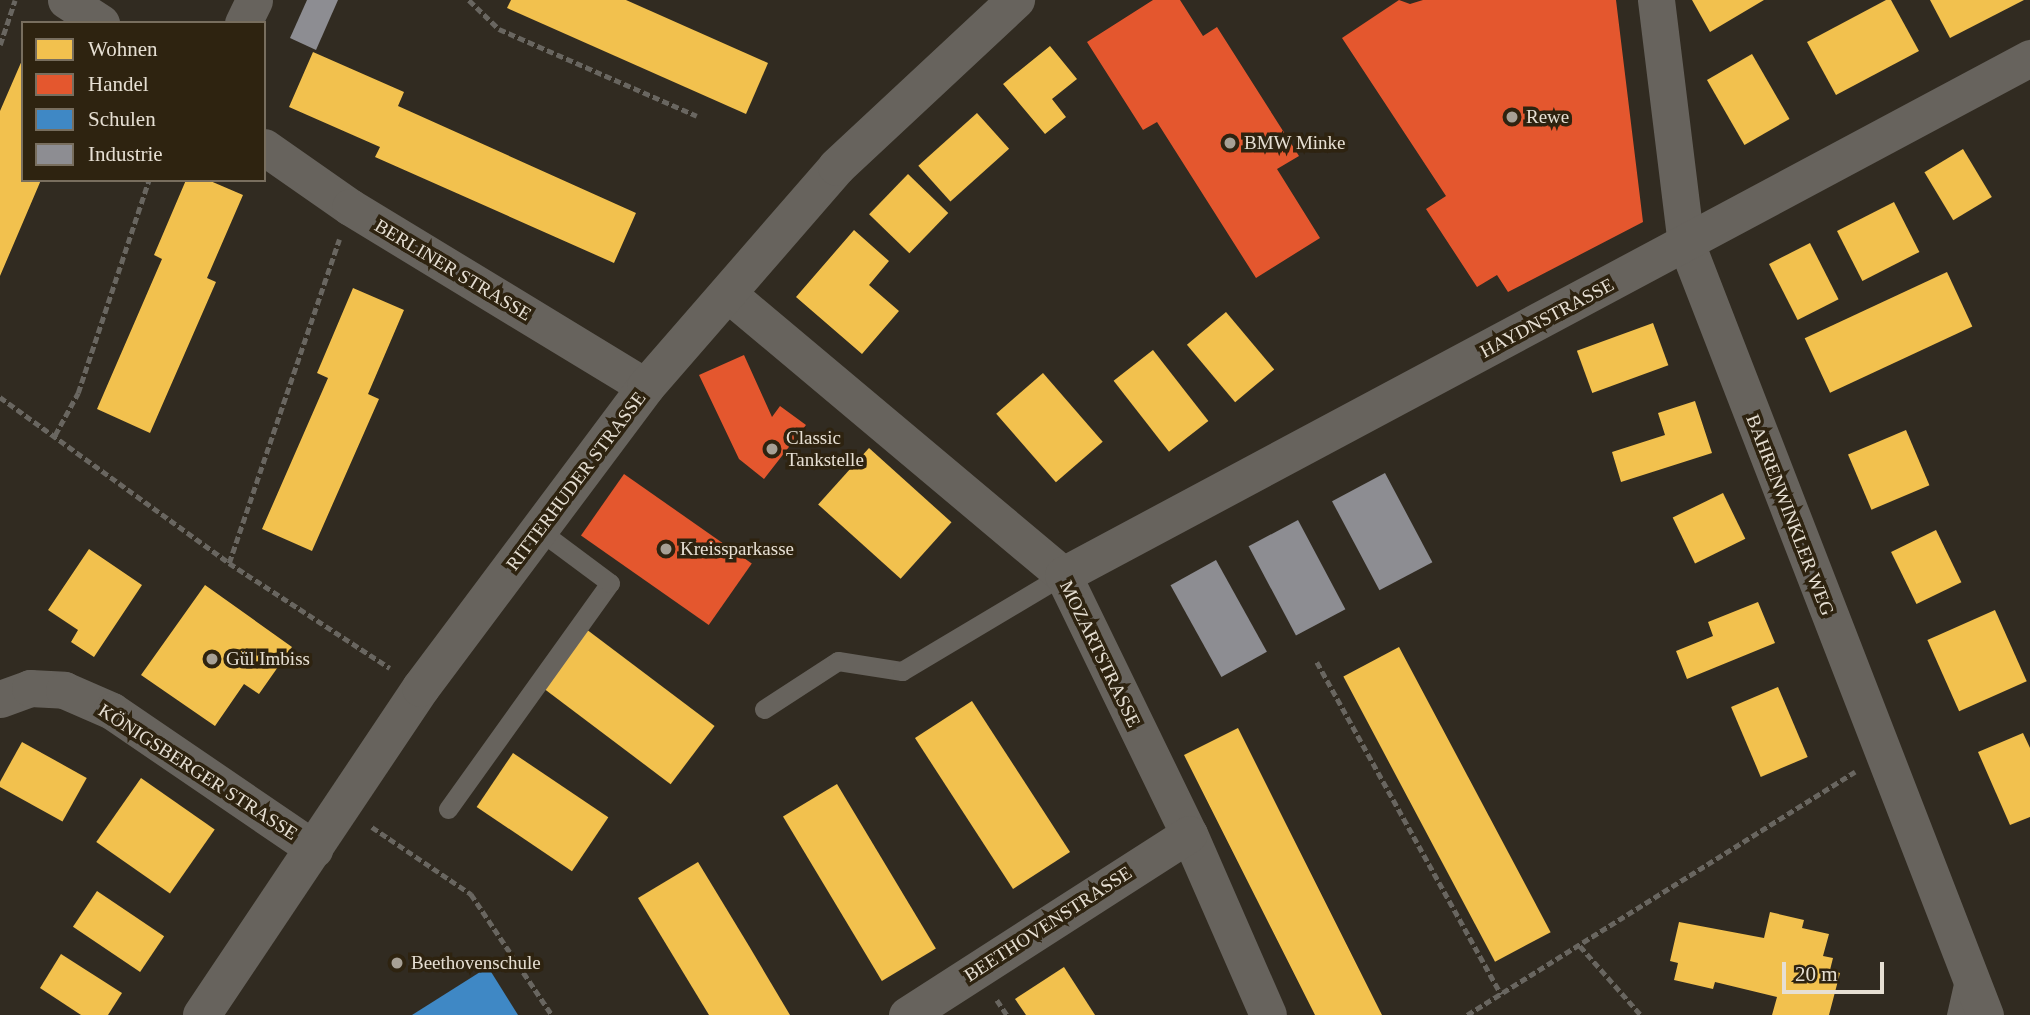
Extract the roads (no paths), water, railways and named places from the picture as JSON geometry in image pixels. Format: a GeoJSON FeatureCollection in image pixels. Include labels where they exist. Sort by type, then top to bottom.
{"type":"FeatureCollection","features":[{"type":"Feature","properties":{"kind":"street"},"geometry":{"type":"LineString","coordinates":[[66,0],[98,21]]}},
{"type":"Feature","properties":{"kind":"street"},"geometry":{"type":"LineString","coordinates":[[244,21],[254,0]]}},
{"type":"Feature","properties":{"kind":"street","name":"RITTERHUDER STRASSE"},"geometry":{"type":"LineString","coordinates":[[202,1015],[421,688],[646,387],[837,167],[1016,0]]}},
{"type":"Feature","properties":{"kind":"street","name":"BAHRENWINKLER WEG"},"geometry":{"type":"LineString","coordinates":[[1656,0],[1686,243],[1882,755],[1985,1015]]}},
{"type":"Feature","properties":{"kind":"street","name":"HAYDNSTRASSE"},"geometry":{"type":"LineString","coordinates":[[1063,575],[2030,58]]}},
{"type":"Feature","properties":{"kind":"street","name":"BERLINER STRASSE"},"geometry":{"type":"LineString","coordinates":[[266,148],[350,207],[646,387]]}},
{"type":"Feature","properties":{"kind":"street","name":"MOZARTSTRASSE"},"geometry":{"type":"LineString","coordinates":[[727,293],[1063,575],[1189,834],[1268,1015]]}},
{"type":"Feature","properties":{"kind":"street","name":"KÖNIGSBERGER STRASSE"},"geometry":{"type":"LineString","coordinates":[[0,699],[30,688],[64,690],[112,711],[314,849]]}},
{"type":"Feature","properties":{"kind":"street","name":"BEETHOVENSTRASSE"},"geometry":{"type":"LineString","coordinates":[[907,1015],[1189,834]]}},
{"type":"Feature","properties":{"kind":"lane"},"geometry":{"type":"LineString","coordinates":[[448,809],[610,583],[539,530]]}},
{"type":"Feature","properties":{"kind":"lane"},"geometry":{"type":"LineString","coordinates":[[764,709],[838,661],[902,671],[1063,575]]}},
{"type":"Feature","properties":{"kind":"lane"},"geometry":{"type":"LineString","coordinates":[[1956,1015],[1966,971]]}},
{"type":"Feature","properties":{"kind":"place","name":"Rewe"},"geometry":{"type":"Point","coordinates":[1512,117]}},
{"type":"Feature","properties":{"kind":"place","name":"BMW Minke"},"geometry":{"type":"Point","coordinates":[1230,143]}},
{"type":"Feature","properties":{"kind":"place","name":"Classic Tankstelle"},"geometry":{"type":"Point","coordinates":[772,449]}},
{"type":"Feature","properties":{"kind":"place","name":"Kreissparkasse"},"geometry":{"type":"Point","coordinates":[666,549]}},
{"type":"Feature","properties":{"kind":"place","name":"Gül Imbiss"},"geometry":{"type":"Point","coordinates":[212,659]}},
{"type":"Feature","properties":{"kind":"place","name":"Beethovenschule"},"geometry":{"type":"Point","coordinates":[397,963]}}]}
